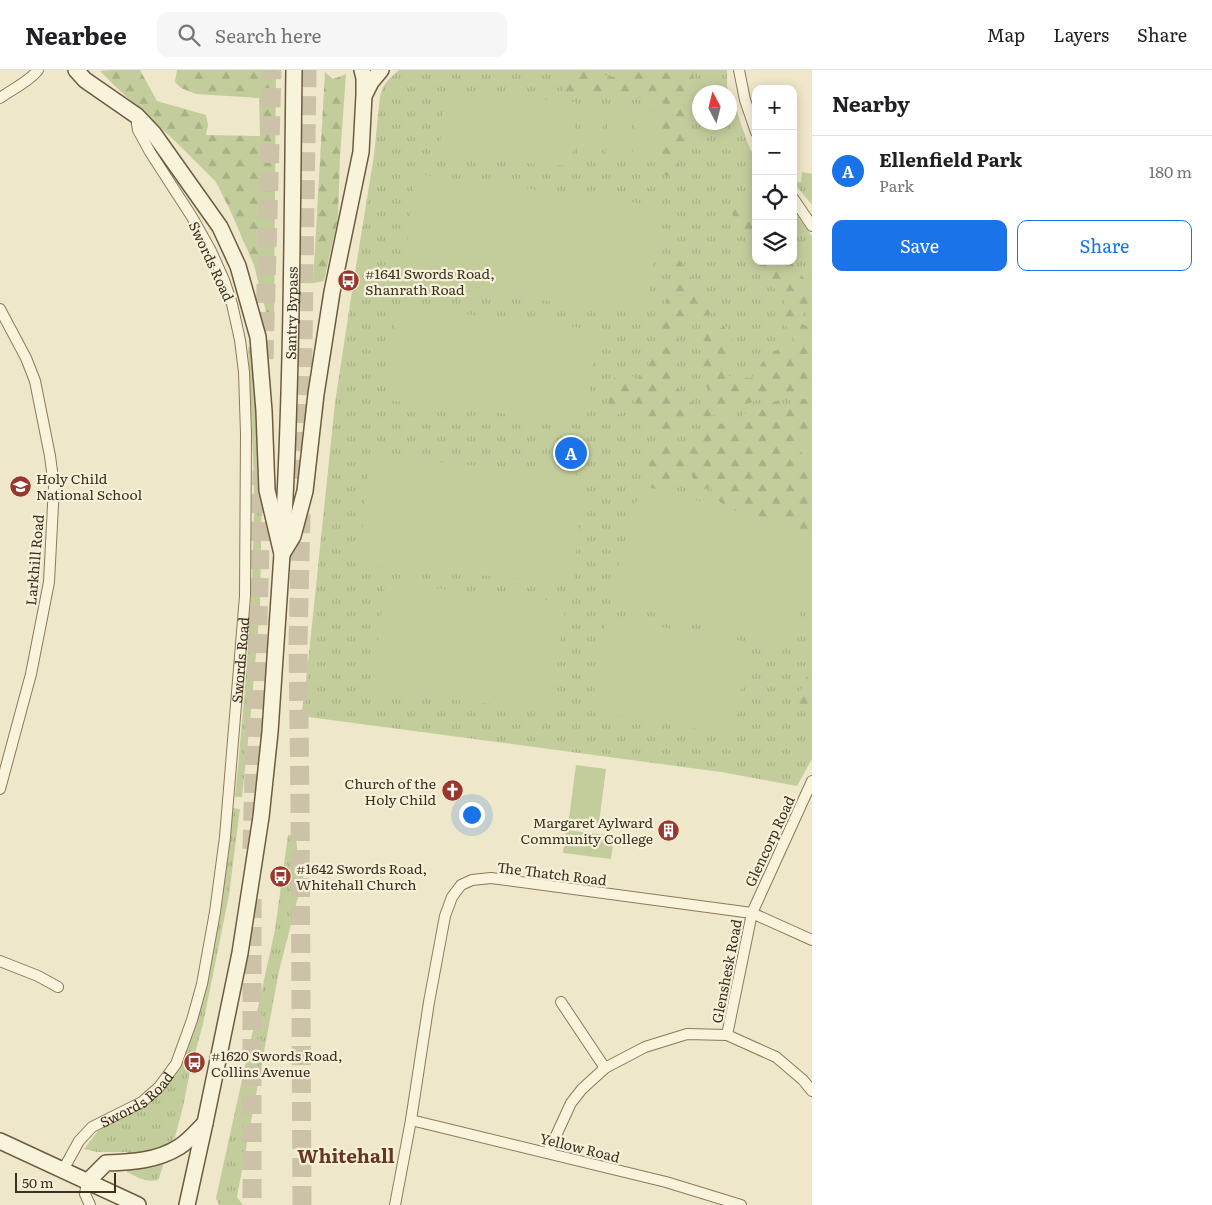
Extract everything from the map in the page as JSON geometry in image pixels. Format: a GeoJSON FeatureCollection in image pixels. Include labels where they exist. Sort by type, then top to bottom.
{"type":"FeatureCollection","features":[{"type":"Feature","properties":{"kind":"main road","name":"Swords Road"},"geometry":{"type":"LineString","coordinates":[[76,70],[85,80],[137,116],[154,134],[220,227],[238,266],[258,337],[264,411],[267,490],[282,554],[270,732],[261,817],[240,952],[206,1123],[187,1205]]}},
{"type":"Feature","properties":{"kind":"main road","name":"Santry Bypass"},"geometry":{"type":"LineString","coordinates":[[282,554],[289,398],[294,70]]}},
{"type":"Feature","properties":{"kind":"main road","name":"Swords Road"},"geometry":{"type":"LineString","coordinates":[[282,554],[293,536],[305,491],[316,394],[332,292],[361,152],[364,96],[362,70]]}},
{"type":"Feature","properties":{"kind":"main road","name":"Swords Road"},"geometry":{"type":"LineString","coordinates":[[364,96],[371,82],[381,70]]}},
{"type":"Feature","properties":{"kind":"main road"},"geometry":{"type":"LineString","coordinates":[[87,1182],[106,1163],[137,1161],[168,1153],[180,1146],[206,1123]]}},
{"type":"Feature","properties":{"kind":"main road"},"geometry":{"type":"LineString","coordinates":[[0,1141],[138,1205]]}},
{"type":"Feature","properties":{"kind":"street"},"geometry":{"type":"LineString","coordinates":[[0,98],[38,70]]}},
{"type":"Feature","properties":{"kind":"street"},"geometry":{"type":"LineString","coordinates":[[739,70],[745,100],[755,130]]}},
{"type":"Feature","properties":{"kind":"street","name":"Swords Road"},"geometry":{"type":"LineString","coordinates":[[64,1170],[79,1142],[92,1127],[142,1102],[159,1087],[176,1064],[192,1020],[204,975],[225,837],[245,596],[246,434],[244,372],[234,313],[224,280],[211,251],[192,217],[150,152],[138,130],[137,116]]}},
{"type":"Feature","properties":{"kind":"street"},"geometry":{"type":"LineString","coordinates":[[797,204],[812,226]]}},
{"type":"Feature","properties":{"kind":"street","name":"Larkhill Road"},"geometry":{"type":"LineString","coordinates":[[0,309],[26,358],[35,380],[54,486],[49,582],[31,674],[0,789]]}},
{"type":"Feature","properties":{"kind":"street"},"geometry":{"type":"LineString","coordinates":[[0,334],[11,329]]}},
{"type":"Feature","properties":{"kind":"street","name":"Glencorp Road"},"geometry":{"type":"LineString","coordinates":[[752,912],[812,781]]}},
{"type":"Feature","properties":{"kind":"street","name":"The Thatch Road"},"geometry":{"type":"LineString","coordinates":[[395,1205],[445,916],[452,897],[461,886],[472,880],[491,878],[752,912],[812,940]]}},
{"type":"Feature","properties":{"kind":"street","name":"Glenshesk Road"},"geometry":{"type":"LineString","coordinates":[[727,1035],[752,912]]}},
{"type":"Feature","properties":{"kind":"street"},"geometry":{"type":"LineString","coordinates":[[0,961],[58,986]]}},
{"type":"Feature","properties":{"kind":"street"},"geometry":{"type":"LineString","coordinates":[[561,1002],[605,1068]]}},
{"type":"Feature","properties":{"kind":"street","name":"Glenshesk Road"},"geometry":{"type":"LineString","coordinates":[[548,1153],[571,1103],[582,1088],[605,1068],[645,1047],[686,1034],[727,1035],[776,1057],[803,1080],[812,1091]]}},
{"type":"Feature","properties":{"kind":"street","name":"Yellow Road"},"geometry":{"type":"LineString","coordinates":[[411,1120],[666,1182],[741,1205]]}},
{"type":"Feature","properties":{"kind":"street"},"geometry":{"type":"LineString","coordinates":[[87,1182],[85,1194],[90,1205]]}},
{"type":"Feature","properties":{"kind":"green space"},"geometry":{"type":"Polygon","coordinates":[[[140,70],[157,101],[206,115],[208,125],[206,135],[260,136],[259,98],[196,94],[181,88],[175,82],[177,70],[276,70],[274,318],[267,316],[254,265],[216,182],[100,71],[140,70]]]}},
{"type":"Feature","properties":{"kind":"green space"},"geometry":{"type":"Polygon","coordinates":[[[399,70],[727,70],[727,85],[692,85],[692,130],[737,130],[737,113],[752,152],[752,265],[797,265],[797,215],[812,236],[812,759],[797,786],[721,772],[301,716],[335,403],[374,155],[380,96],[383,87],[399,70]]]}},
{"type":"Feature","properties":{"kind":"green space"},"geometry":{"type":"Polygon","coordinates":[[[562,70],[589,70],[588,72],[613,77],[641,72],[668,73],[670,70],[694,70],[689,96],[684,145],[674,178],[656,172],[662,137],[664,100],[561,92],[567,82],[562,70]]]}},
{"type":"Feature","properties":{"kind":"green space"},"geometry":{"type":"Polygon","coordinates":[[[325,72],[333,79],[346,74],[338,218],[324,281],[313,283],[325,72]]]}},
{"type":"Feature","properties":{"kind":"green space"},"geometry":{"type":"Polygon","coordinates":[[[444,93],[576,102],[572,166],[440,157],[444,93]]]}},
{"type":"Feature","properties":{"kind":"green space"},"geometry":{"type":"Polygon","coordinates":[[[582,107],[604,109],[601,157],[578,155],[582,107]]]}},
{"type":"Feature","properties":{"kind":"green space"},"geometry":{"type":"Polygon","coordinates":[[[609,108],[632,110],[628,158],[606,156],[609,108]]]}},
{"type":"Feature","properties":{"kind":"green space"},"geometry":{"type":"Polygon","coordinates":[[[636,111],[658,112],[655,160],[632,158],[636,111]]]}},
{"type":"Feature","properties":{"kind":"green space"},"geometry":{"type":"Polygon","coordinates":[[[802,172],[812,174],[812,205],[797,187],[797,183],[801,182],[802,172]]]}},
{"type":"Feature","properties":{"kind":"green space"},"geometry":{"type":"Polygon","coordinates":[[[416,174],[660,206],[646,314],[402,282],[416,174]]]}},
{"type":"Feature","properties":{"kind":"green space"},"geometry":{"type":"Polygon","coordinates":[[[726,204],[752,211],[752,246],[726,204]]]}},
{"type":"Feature","properties":{"kind":"green space"},"geometry":{"type":"Polygon","coordinates":[[[675,254],[715,312],[677,327],[678,347],[674,385],[692,403],[708,408],[716,395],[702,383],[702,336],[726,326],[734,346],[726,360],[728,376],[751,378],[774,351],[794,345],[790,331],[782,322],[787,307],[781,292],[761,281],[759,265],[793,265],[806,281],[812,273],[812,308],[804,310],[800,323],[812,328],[812,392],[776,392],[723,414],[692,418],[656,440],[649,426],[635,419],[638,408],[633,400],[625,410],[613,418],[605,384],[626,370],[638,381],[660,345],[675,254]]]}},
{"type":"Feature","properties":{"kind":"green space"},"geometry":{"type":"Polygon","coordinates":[[[397,306],[597,330],[586,423],[386,400],[397,306]]]}},
{"type":"Feature","properties":{"kind":"green space"},"geometry":{"type":"Polygon","coordinates":[[[248,347],[252,347],[262,490],[260,608],[242,797],[235,797],[248,644],[254,529],[254,473],[248,347]]]}},
{"type":"Feature","properties":{"kind":"green space"},"geometry":{"type":"Polygon","coordinates":[[[801,399],[812,400],[812,444],[792,444],[812,462],[812,532],[730,510],[712,495],[711,486],[699,493],[690,471],[677,466],[674,478],[665,486],[652,489],[647,474],[647,462],[656,448],[686,442],[696,430],[739,421],[747,410],[780,400],[789,410],[801,399]]]}},
{"type":"Feature","properties":{"kind":"green space"},"geometry":{"type":"Polygon","coordinates":[[[370,456],[584,476],[573,584],[359,564],[370,456]]]}},
{"type":"Feature","properties":{"kind":"green space"},"geometry":{"type":"Polygon","coordinates":[[[641,485],[812,532],[812,571],[790,649],[609,600],[641,485]]]}},
{"type":"Feature","properties":{"kind":"green space"},"geometry":{"type":"Polygon","coordinates":[[[385,583],[566,602],[551,710],[372,691],[385,583]]]}},
{"type":"Feature","properties":{"kind":"green space"},"geometry":{"type":"Polygon","coordinates":[[[607,618],[749,642],[734,735],[591,711],[607,618]]]}},
{"type":"Feature","properties":{"kind":"green space"},"geometry":{"type":"Polygon","coordinates":[[[812,663],[812,704],[796,712],[802,687],[812,663]]]}},
{"type":"Feature","properties":{"kind":"green space"},"geometry":{"type":"Polygon","coordinates":[[[576,765],[606,769],[599,823],[569,819],[576,765]]]}},
{"type":"Feature","properties":{"kind":"green space"},"geometry":{"type":"Polygon","coordinates":[[[233,808],[240,809],[229,895],[203,1024],[194,1057],[191,1057],[189,1065],[191,1066],[175,1137],[168,1146],[154,1152],[127,1157],[127,1152],[97,1152],[84,1149],[98,1131],[143,1108],[162,1092],[178,1071],[198,1017],[210,966],[233,808]]]}},
{"type":"Feature","properties":{"kind":"green space"},"geometry":{"type":"Polygon","coordinates":[[[566,830],[614,836],[611,859],[563,853],[566,830]]]}},
{"type":"Feature","properties":{"kind":"green space"},"geometry":{"type":"Polygon","coordinates":[[[288,835],[296,835],[298,860],[306,866],[279,971],[237,1197],[243,1205],[219,1205],[216,1198],[275,930],[288,835]]]}},
{"type":"Feature","properties":{"kind":"green space"},"geometry":{"type":"Polygon","coordinates":[[[164,1163],[158,1180],[154,1181],[138,1178],[127,1172],[127,1168],[164,1163]]]}},
{"type":"Feature","properties":{"kind":"tunnel"},"geometry":{"type":"LineString","coordinates":[[264,359],[272,70]]}},
{"type":"Feature","properties":{"kind":"tunnel"},"geometry":{"type":"LineString","coordinates":[[301,479],[307,70]]}},
{"type":"Feature","properties":{"kind":"tunnel"},"geometry":{"type":"LineString","coordinates":[[252,849],[262,471]]}},
{"type":"Feature","properties":{"kind":"tunnel"},"geometry":{"type":"LineString","coordinates":[[301,514],[298,643],[302,1205]]}},
{"type":"Feature","properties":{"kind":"tunnel"},"geometry":{"type":"LineString","coordinates":[[252,899],[252,1205]]}},
{"type":"Feature","properties":{"kind":"place","name":"#1641 Swords Road, Shanrath Road"},"geometry":{"type":"Point","coordinates":[349,281]}},
{"type":"Feature","properties":{"kind":"place","name":"Ellenfield Park"},"geometry":{"type":"Point","coordinates":[571,453]}},
{"type":"Feature","properties":{"kind":"place","name":"Holy Child National School"},"geometry":{"type":"Point","coordinates":[20,486]}},
{"type":"Feature","properties":{"kind":"place","name":"Church of the Holy Child"},"geometry":{"type":"Point","coordinates":[452,791]}},
{"type":"Feature","properties":{"kind":"place","name":"Margaret Aylward Community College"},"geometry":{"type":"Point","coordinates":[669,830]}},
{"type":"Feature","properties":{"kind":"place","name":"#1642 Swords Road, Whitehall Church"},"geometry":{"type":"Point","coordinates":[280,876]}},
{"type":"Feature","properties":{"kind":"place","name":"#1620 Swords Road, Collins Avenue"},"geometry":{"type":"Point","coordinates":[195,1063]}},
{"type":"Feature","properties":{"kind":"district","name":"Whitehall"},"geometry":{"type":"Point","coordinates":[346,1155]}}]}
